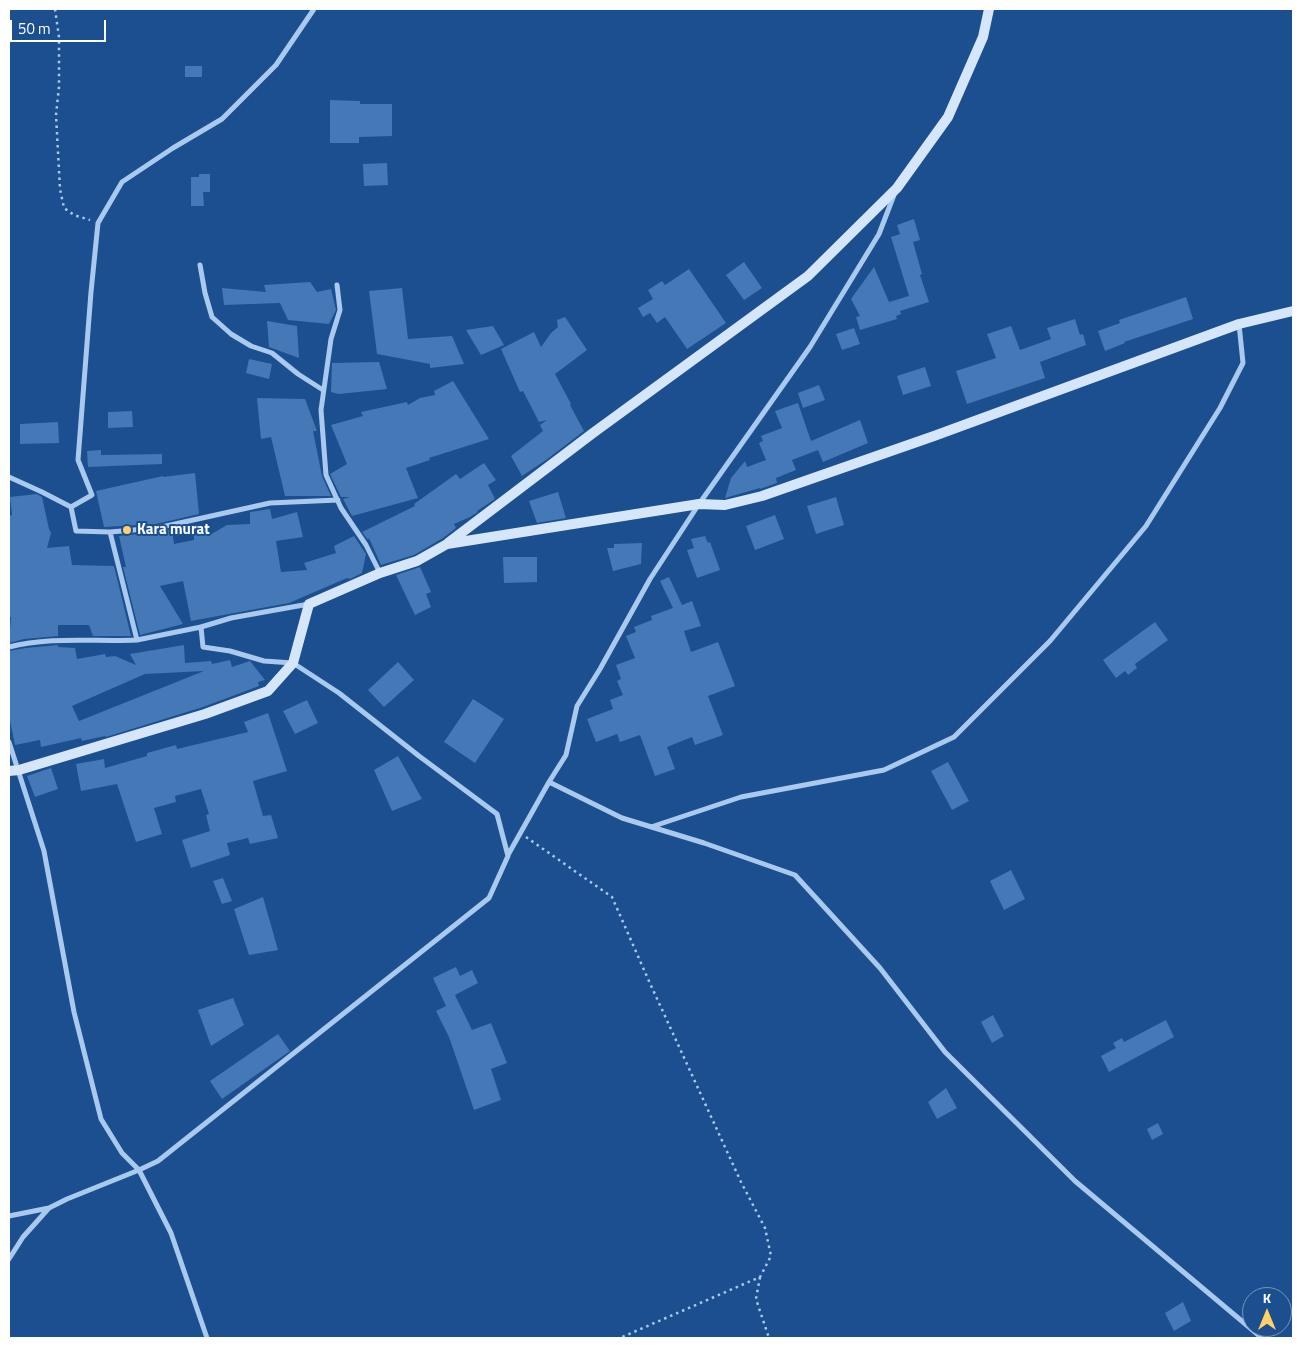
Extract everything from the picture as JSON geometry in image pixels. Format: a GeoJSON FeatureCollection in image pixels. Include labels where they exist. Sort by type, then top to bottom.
{"type":"FeatureCollection","features":[{"type":"Feature","properties":{"kind":"street"},"geometry":{"type":"LineString","coordinates":[[71,507],[92,495],[78,460],[98,223],[122,182],[173,148],[222,119],[276,64],[314,9]]}},
{"type":"Feature","properties":{"kind":"street"},"geometry":{"type":"LineString","coordinates":[[9,647],[53,640],[137,640],[201,627],[231,618],[309,604],[380,573],[417,561],[447,544],[593,433],[808,276],[897,188],[948,117],[983,37],[989,9]]}},
{"type":"Feature","properties":{"kind":"street"},"geometry":{"type":"LineString","coordinates":[[9,1216],[49,1208],[158,1161],[488,898],[508,856],[566,755],[577,706],[600,669],[650,579],[699,504],[810,347],[879,234],[897,188]]}},
{"type":"Feature","properties":{"kind":"street"},"geometry":{"type":"LineString","coordinates":[[200,265],[212,317],[231,334],[251,346],[272,353],[298,374],[323,390]]}},
{"type":"Feature","properties":{"kind":"street"},"geometry":{"type":"LineString","coordinates":[[337,286],[340,310],[331,339],[320,410],[326,475],[342,508],[366,546],[380,573]]}},
{"type":"Feature","properties":{"kind":"street"},"geometry":{"type":"LineString","coordinates":[[447,544],[699,504],[725,505],[762,496],[934,436],[1239,324],[1293,311]]}},
{"type":"Feature","properties":{"kind":"street"},"geometry":{"type":"LineString","coordinates":[[651,827],[741,797],[884,770],[954,737],[1050,641],[1146,526],[1220,408],[1243,363],[1239,324]]}},
{"type":"Feature","properties":{"kind":"street"},"geometry":{"type":"LineString","coordinates":[[9,478],[71,507]]}},
{"type":"Feature","properties":{"kind":"street"},"geometry":{"type":"LineString","coordinates":[[71,507],[76,531],[110,532],[157,528],[270,503],[338,500]]}},
{"type":"Feature","properties":{"kind":"street"},"geometry":{"type":"LineString","coordinates":[[110,532],[137,640]]}},
{"type":"Feature","properties":{"kind":"street"},"geometry":{"type":"LineString","coordinates":[[14,770],[205,714],[268,691],[293,663],[309,604]]}},
{"type":"Feature","properties":{"kind":"street"},"geometry":{"type":"LineString","coordinates":[[201,627],[203,647],[230,651],[264,661],[293,663],[339,693],[497,814],[508,856]]}},
{"type":"Feature","properties":{"kind":"street"},"geometry":{"type":"LineString","coordinates":[[9,742],[14,770],[44,851],[74,1012],[101,1119],[122,1153],[139,1170],[171,1233],[207,1338]]}},
{"type":"Feature","properties":{"kind":"street"},"geometry":{"type":"LineString","coordinates":[[549,782],[622,818],[704,843],[795,876],[880,968],[946,1052],[1068,1174],[1262,1338]]}},
{"type":"Feature","properties":{"kind":"street"},"geometry":{"type":"LineString","coordinates":[[9,1259],[23,1237],[49,1208]]}},
{"type":"Feature","properties":{"kind":"path"},"geometry":{"type":"LineString","coordinates":[[56,9],[59,37],[59,87],[56,115],[60,188],[64,208],[74,215],[98,223]]}},
{"type":"Feature","properties":{"kind":"path"},"geometry":{"type":"LineString","coordinates":[[521,833],[612,897],[733,1164],[765,1228],[771,1256],[760,1277],[756,1299],[769,1338]]}},
{"type":"Feature","properties":{"kind":"path"},"geometry":{"type":"LineString","coordinates":[[620,1338],[760,1277]]}},
{"type":"Feature","properties":{"kind":"building"},"geometry":{"type":"Polygon","coordinates":[[[185,66],[202,66],[202,77],[185,77],[185,66]]]}},
{"type":"Feature","properties":{"kind":"building"},"geometry":{"type":"Polygon","coordinates":[[[330,100],[360,101],[360,104],[392,104],[392,136],[359,137],[359,143],[330,143],[330,100]]]}},
{"type":"Feature","properties":{"kind":"building"},"geometry":{"type":"Polygon","coordinates":[[[387,163],[388,185],[364,186],[363,164],[387,163]]]}},
{"type":"Feature","properties":{"kind":"building"},"geometry":{"type":"Polygon","coordinates":[[[199,174],[210,174],[210,192],[203,192],[204,206],[191,206],[191,177],[199,177],[199,174]]]}},
{"type":"Feature","properties":{"kind":"building"},"geometry":{"type":"Polygon","coordinates":[[[914,219],[920,240],[913,242],[922,274],[920,275],[929,302],[900,311],[901,314],[896,316],[897,319],[860,330],[856,317],[860,316],[851,299],[874,267],[889,302],[909,296],[891,237],[900,234],[897,225],[914,219]]]}},
{"type":"Feature","properties":{"kind":"building"},"geometry":{"type":"Polygon","coordinates":[[[744,262],[762,288],[744,300],[726,275],[744,262]]]}},
{"type":"Feature","properties":{"kind":"building"},"geometry":{"type":"Polygon","coordinates":[[[689,269],[726,323],[687,349],[665,317],[657,323],[650,313],[643,317],[638,308],[653,299],[648,290],[662,281],[665,285],[689,269]]]}},
{"type":"Feature","properties":{"kind":"building"},"geometry":{"type":"Polygon","coordinates":[[[310,282],[317,292],[331,289],[336,310],[329,324],[288,320],[280,303],[224,305],[222,288],[266,292],[264,285],[310,282]]]}},
{"type":"Feature","properties":{"kind":"building"},"geometry":{"type":"Polygon","coordinates":[[[402,288],[408,339],[452,336],[464,364],[430,368],[430,364],[377,354],[369,291],[402,288]]]}},
{"type":"Feature","properties":{"kind":"building"},"geometry":{"type":"Polygon","coordinates":[[[1186,297],[1193,319],[1124,342],[1105,351],[1098,331],[1120,323],[1119,320],[1186,297]]]}},
{"type":"Feature","properties":{"kind":"building"},"geometry":{"type":"Polygon","coordinates":[[[565,317],[587,350],[555,374],[584,431],[522,476],[511,456],[543,431],[540,425],[547,420],[539,422],[523,391],[520,392],[501,349],[534,332],[541,347],[558,327],[557,320],[565,317]]]}},
{"type":"Feature","properties":{"kind":"building"},"geometry":{"type":"Polygon","coordinates":[[[1075,319],[1080,335],[1083,334],[1086,345],[1040,362],[1045,378],[967,404],[956,371],[996,358],[987,334],[1011,326],[1020,350],[1051,339],[1047,328],[1075,319]]]}},
{"type":"Feature","properties":{"kind":"building"},"geometry":{"type":"Polygon","coordinates":[[[267,321],[297,326],[299,358],[269,347],[267,321]]]}},
{"type":"Feature","properties":{"kind":"building"},"geometry":{"type":"Polygon","coordinates":[[[493,326],[504,345],[481,355],[466,330],[493,326]]]}},
{"type":"Feature","properties":{"kind":"building"},"geometry":{"type":"Polygon","coordinates":[[[854,328],[860,344],[842,350],[836,334],[854,328]]]}},
{"type":"Feature","properties":{"kind":"building"},"geometry":{"type":"Polygon","coordinates":[[[249,359],[272,364],[269,379],[246,373],[249,359]]]}},
{"type":"Feature","properties":{"kind":"building"},"geometry":{"type":"Polygon","coordinates":[[[379,362],[387,389],[339,394],[331,392],[332,363],[379,362]]]}},
{"type":"Feature","properties":{"kind":"building"},"geometry":{"type":"Polygon","coordinates":[[[925,367],[931,386],[903,395],[897,376],[925,367]]]}},
{"type":"Feature","properties":{"kind":"building"},"geometry":{"type":"Polygon","coordinates":[[[453,381],[489,439],[429,458],[430,460],[406,468],[418,498],[352,516],[343,499],[350,497],[341,497],[330,474],[347,464],[331,425],[363,416],[361,412],[407,402],[408,405],[420,398],[435,395],[434,391],[453,381]]]}},
{"type":"Feature","properties":{"kind":"building"},"geometry":{"type":"Polygon","coordinates":[[[819,385],[825,400],[803,408],[798,393],[819,385]]]}},
{"type":"Feature","properties":{"kind":"building"},"geometry":{"type":"Polygon","coordinates":[[[257,398],[305,399],[317,431],[313,431],[322,476],[331,496],[285,496],[271,437],[261,439],[257,398]]]}},
{"type":"Feature","properties":{"kind":"building"},"geometry":{"type":"Polygon","coordinates":[[[798,403],[811,441],[860,420],[868,443],[823,462],[818,450],[792,460],[796,470],[776,478],[777,483],[725,498],[731,478],[745,461],[747,467],[766,460],[759,443],[763,441],[761,436],[782,428],[775,411],[798,403]]]}},
{"type":"Feature","properties":{"kind":"building"},"geometry":{"type":"Polygon","coordinates":[[[132,411],[133,427],[108,428],[108,412],[132,411]]]}},
{"type":"Feature","properties":{"kind":"building"},"geometry":{"type":"Polygon","coordinates":[[[58,422],[59,443],[20,444],[20,424],[58,422]]]}},
{"type":"Feature","properties":{"kind":"building"},"geometry":{"type":"Polygon","coordinates":[[[101,450],[101,455],[162,454],[162,464],[88,467],[87,451],[101,450]]]}},
{"type":"Feature","properties":{"kind":"building"},"geometry":{"type":"Polygon","coordinates":[[[484,463],[496,480],[488,485],[495,499],[470,517],[454,524],[456,528],[414,555],[381,565],[369,538],[368,540],[362,532],[415,506],[414,504],[456,474],[460,479],[484,463]]]}},
{"type":"Feature","properties":{"kind":"building"},"geometry":{"type":"Polygon","coordinates":[[[195,473],[199,514],[156,524],[104,527],[96,491],[163,476],[195,473]]]}},
{"type":"Feature","properties":{"kind":"building"},"geometry":{"type":"Polygon","coordinates":[[[558,492],[566,518],[537,523],[529,501],[558,492]]]}},
{"type":"Feature","properties":{"kind":"building"},"geometry":{"type":"Polygon","coordinates":[[[37,494],[42,497],[51,533],[47,548],[69,546],[72,565],[114,566],[131,636],[93,636],[89,625],[58,625],[58,636],[24,639],[9,643],[11,617],[9,617],[9,516],[12,515],[10,497],[37,494]]]}},
{"type":"Feature","properties":{"kind":"building"},"geometry":{"type":"Polygon","coordinates":[[[836,497],[844,525],[816,534],[807,506],[836,497]]]}},
{"type":"Feature","properties":{"kind":"building"},"geometry":{"type":"Polygon","coordinates":[[[270,509],[272,519],[297,512],[303,537],[276,541],[281,572],[307,570],[304,563],[336,553],[334,546],[354,536],[366,554],[362,573],[289,603],[191,621],[183,581],[160,586],[183,624],[140,635],[123,567],[126,567],[119,536],[172,529],[174,544],[194,540],[194,533],[207,531],[208,536],[227,525],[250,524],[250,512],[270,509]]]}},
{"type":"Feature","properties":{"kind":"building"},"geometry":{"type":"Polygon","coordinates":[[[775,515],[784,539],[755,550],[746,526],[775,515]]]}},
{"type":"Feature","properties":{"kind":"building"},"geometry":{"type":"Polygon","coordinates":[[[705,536],[708,543],[710,542],[720,570],[697,578],[687,550],[694,548],[691,539],[705,536]]]}},
{"type":"Feature","properties":{"kind":"building"},"geometry":{"type":"Polygon","coordinates":[[[642,543],[641,564],[613,571],[607,548],[614,548],[614,544],[642,543]]]}},
{"type":"Feature","properties":{"kind":"building"},"geometry":{"type":"Polygon","coordinates":[[[503,557],[537,557],[537,582],[504,583],[503,557]]]}},
{"type":"Feature","properties":{"kind":"building"},"geometry":{"type":"Polygon","coordinates":[[[420,567],[431,592],[426,594],[431,607],[415,615],[396,575],[420,567]]]}},
{"type":"Feature","properties":{"kind":"building"},"geometry":{"type":"Polygon","coordinates":[[[669,577],[682,605],[692,601],[701,626],[684,631],[691,652],[718,642],[735,686],[708,696],[723,735],[695,745],[692,737],[667,747],[675,769],[655,776],[640,735],[620,742],[617,734],[596,742],[587,719],[613,709],[610,700],[623,695],[617,681],[621,679],[616,665],[635,658],[626,636],[636,632],[634,627],[652,620],[651,616],[673,608],[660,581],[669,577]]]}},
{"type":"Feature","properties":{"kind":"building"},"geometry":{"type":"Polygon","coordinates":[[[1155,622],[1168,640],[1135,664],[1137,668],[1128,675],[1125,671],[1116,678],[1103,660],[1155,622]]]}},
{"type":"Feature","properties":{"kind":"building"},"geometry":{"type":"Polygon","coordinates":[[[58,645],[58,647],[75,648],[77,659],[105,654],[106,657],[115,656],[136,665],[130,654],[184,645],[185,663],[211,661],[212,664],[230,660],[232,667],[250,661],[265,680],[258,682],[259,686],[203,707],[106,737],[82,741],[81,738],[41,747],[40,740],[15,745],[9,716],[9,651],[58,645]],[[204,671],[145,674],[72,706],[79,721],[204,671]]]}},
{"type":"Feature","properties":{"kind":"building"},"geometry":{"type":"Polygon","coordinates":[[[398,662],[414,680],[384,707],[368,690],[398,662]]]}},
{"type":"Feature","properties":{"kind":"building"},"geometry":{"type":"Polygon","coordinates":[[[473,699],[504,719],[475,763],[444,742],[473,699]]]}},
{"type":"Feature","properties":{"kind":"building"},"geometry":{"type":"Polygon","coordinates":[[[307,700],[318,723],[295,734],[283,711],[307,700]]]}},
{"type":"Feature","properties":{"kind":"building"},"geometry":{"type":"Polygon","coordinates":[[[268,713],[287,771],[253,781],[263,816],[271,815],[278,838],[250,844],[248,838],[227,843],[230,855],[191,868],[182,840],[210,831],[206,815],[209,814],[201,789],[175,796],[176,802],[154,808],[162,834],[136,842],[117,784],[81,791],[76,764],[104,759],[105,768],[147,756],[147,753],[176,745],[177,749],[248,732],[244,722],[268,713]]]}},
{"type":"Feature","properties":{"kind":"building"},"geometry":{"type":"Polygon","coordinates":[[[398,756],[422,799],[392,811],[374,770],[398,756]]]}},
{"type":"Feature","properties":{"kind":"building"},"geometry":{"type":"Polygon","coordinates":[[[948,762],[969,801],[952,810],[931,771],[948,762]]]}},
{"type":"Feature","properties":{"kind":"building"},"geometry":{"type":"Polygon","coordinates":[[[51,768],[58,789],[35,797],[27,776],[51,768]]]}},
{"type":"Feature","properties":{"kind":"building"},"geometry":{"type":"Polygon","coordinates":[[[1011,870],[1025,899],[1004,910],[990,881],[1011,870]]]}},
{"type":"Feature","properties":{"kind":"building"},"geometry":{"type":"Polygon","coordinates":[[[223,878],[232,901],[222,904],[213,881],[223,878]]]}},
{"type":"Feature","properties":{"kind":"building"},"geometry":{"type":"Polygon","coordinates":[[[263,897],[278,950],[249,955],[234,909],[263,897]]]}},
{"type":"Feature","properties":{"kind":"building"},"geometry":{"type":"Polygon","coordinates":[[[456,967],[460,976],[472,970],[478,983],[455,995],[472,1030],[491,1023],[507,1063],[491,1069],[501,1100],[474,1110],[449,1037],[436,1011],[446,1006],[433,978],[456,967]]]}},
{"type":"Feature","properties":{"kind":"building"},"geometry":{"type":"Polygon","coordinates":[[[233,998],[244,1025],[211,1046],[198,1010],[233,998]]]}},
{"type":"Feature","properties":{"kind":"building"},"geometry":{"type":"Polygon","coordinates":[[[993,1015],[1004,1036],[992,1043],[981,1022],[993,1015]]]}},
{"type":"Feature","properties":{"kind":"building"},"geometry":{"type":"Polygon","coordinates":[[[1166,1020],[1174,1037],[1109,1072],[1101,1056],[1116,1048],[1113,1043],[1122,1038],[1124,1042],[1166,1020]]]}},
{"type":"Feature","properties":{"kind":"building"},"geometry":{"type":"Polygon","coordinates":[[[278,1034],[290,1051],[222,1099],[210,1081],[278,1034]]]}},
{"type":"Feature","properties":{"kind":"building"},"geometry":{"type":"Polygon","coordinates":[[[946,1088],[957,1108],[937,1119],[928,1102],[946,1088]]]}},
{"type":"Feature","properties":{"kind":"building"},"geometry":{"type":"Polygon","coordinates":[[[1158,1123],[1163,1134],[1152,1140],[1147,1129],[1158,1123]]]}},
{"type":"Feature","properties":{"kind":"building"},"geometry":{"type":"Polygon","coordinates":[[[1183,1302],[1191,1321],[1174,1331],[1165,1313],[1183,1302]]]}},
{"type":"Feature","properties":{"kind":"place","name":"Kara murat"},"geometry":{"type":"Point","coordinates":[127,530]}}]}
